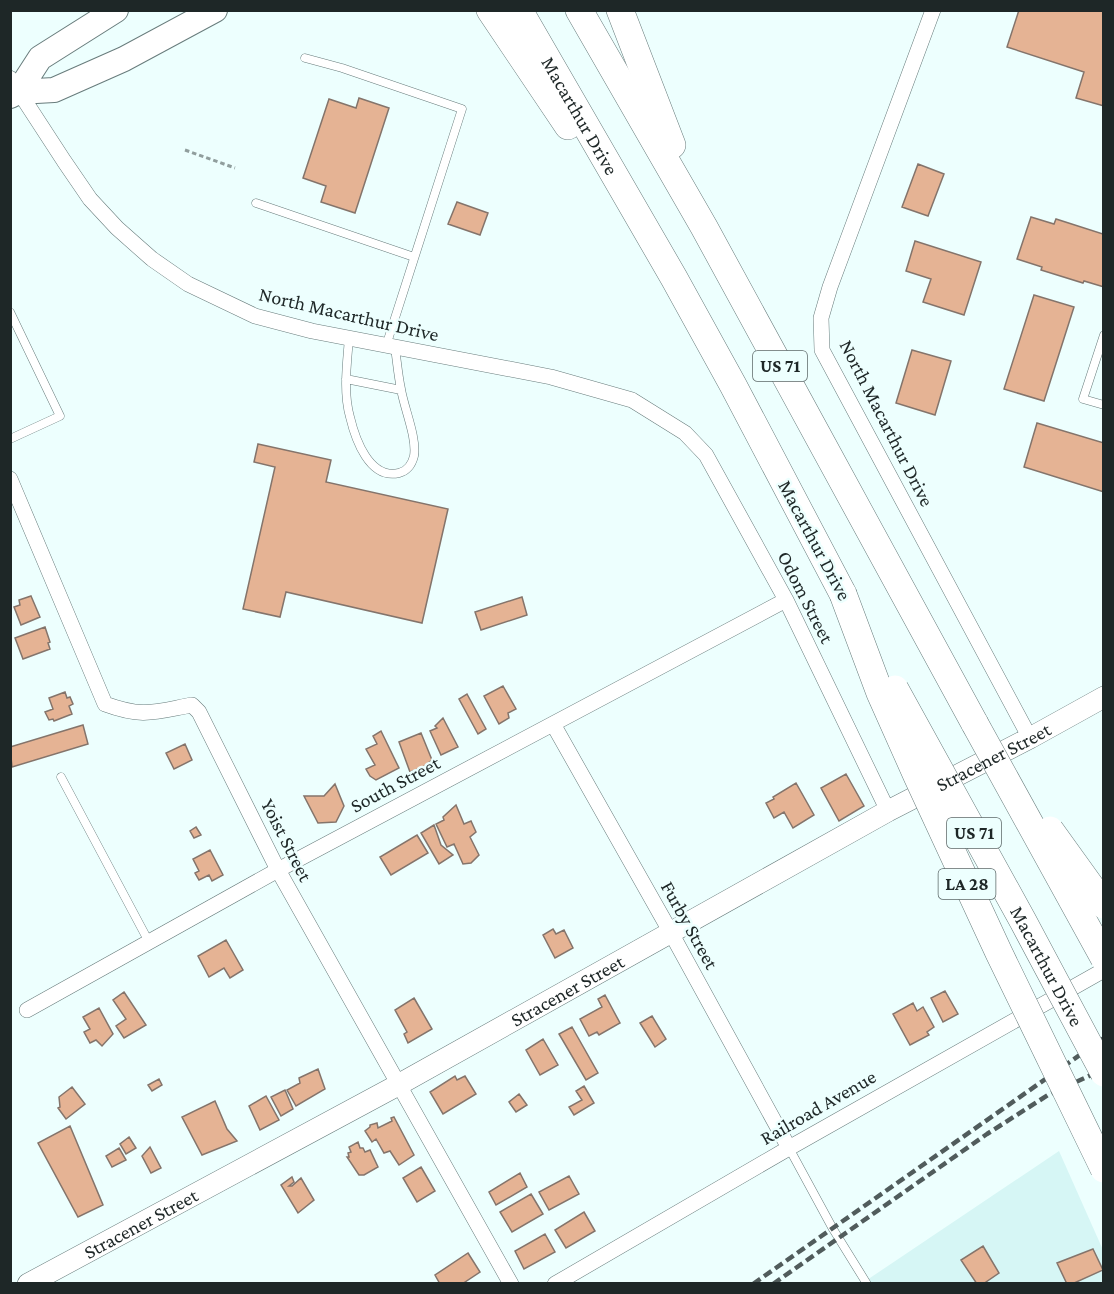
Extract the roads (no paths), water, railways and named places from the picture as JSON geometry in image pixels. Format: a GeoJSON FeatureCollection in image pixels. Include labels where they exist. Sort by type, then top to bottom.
{"type":"FeatureCollection","features":[{"type":"Feature","properties":{"kind":"highway"},"geometry":{"type":"LineString","coordinates":[[490,10],[674,278]]}},
{"type":"Feature","properties":{"kind":"highway","name":"Macarthur Drive"},"geometry":{"type":"LineString","coordinates":[[519,10],[733,384],[843,594],[1104,1073]]}},
{"type":"Feature","properties":{"kind":"highway","name":"US 71"},"geometry":{"type":"LineString","coordinates":[[579,10],[704,227],[1104,958]]}},
{"type":"Feature","properties":{"kind":"highway"},"geometry":{"type":"LineString","coordinates":[[620,10],[704,227]]}},
{"type":"Feature","properties":{"kind":"highway","name":"LA 28"},"geometry":{"type":"LineString","coordinates":[[843,594],[880,693],[903,745],[999,953],[1104,1169]]}},
{"type":"Feature","properties":{"kind":"highway"},"geometry":{"type":"LineString","coordinates":[[975,724],[1104,905]]}},
{"type":"Feature","properties":{"kind":"main road"},"geometry":{"type":"LineString","coordinates":[[13,89],[40,58],[117,10]]}},
{"type":"Feature","properties":{"kind":"main road"},"geometry":{"type":"LineString","coordinates":[[13,89],[54,90],[124,59],[216,10]]}},
{"type":"Feature","properties":{"kind":"street","name":"North Macarthur Drive"},"geometry":{"type":"LineString","coordinates":[[933,10],[830,287],[821,318],[822,350],[1030,738]]}},
{"type":"Feature","properties":{"kind":"street","name":"North Macarthur Drive"},"geometry":{"type":"LineString","coordinates":[[13,89],[90,199],[117,228],[152,259],[188,284],[255,316],[391,347],[551,377],[633,400],[664,418]]}},
{"type":"Feature","properties":{"kind":"street","name":"Odom Street"},"geometry":{"type":"LineString","coordinates":[[664,418],[685,433],[706,455],[786,600],[888,811]]}},
{"type":"Feature","properties":{"kind":"street","name":"Yoist Street"},"geometry":{"type":"LineString","coordinates":[[10,479],[105,704],[126,712],[144,714],[192,705],[199,712],[278,870],[511,1284]]}},
{"type":"Feature","properties":{"kind":"street","name":"South Street"},"geometry":{"type":"LineString","coordinates":[[27,1010],[278,870],[786,600]]}},
{"type":"Feature","properties":{"kind":"street","name":"Stracener Street"},"geometry":{"type":"LineString","coordinates":[[28,1284],[398,1085],[888,811],[1104,697]]}},
{"type":"Feature","properties":{"kind":"street","name":"Furby Street"},"geometry":{"type":"LineString","coordinates":[[553,724],[789,1148]]}},
{"type":"Feature","properties":{"kind":"street","name":"Railroad Avenue"},"geometry":{"type":"LineString","coordinates":[[555,1284],[789,1148],[1104,970]]}},
{"type":"Feature","properties":{"kind":"lane"},"geometry":{"type":"LineString","coordinates":[[305,58],[342,68],[462,109],[414,257],[391,347],[415,447],[414,459],[408,468],[399,473],[387,473],[374,466],[363,454],[349,415],[346,379],[349,338]]}},
{"type":"Feature","properties":{"kind":"lane"},"geometry":{"type":"LineString","coordinates":[[256,203],[414,257]]}},
{"type":"Feature","properties":{"kind":"lane"},"geometry":{"type":"LineString","coordinates":[[10,312],[60,416],[10,439]]}},
{"type":"Feature","properties":{"kind":"lane"},"geometry":{"type":"LineString","coordinates":[[1104,335],[1083,399],[1104,405]]}},
{"type":"Feature","properties":{"kind":"lane"},"geometry":{"type":"LineString","coordinates":[[346,379],[401,390]]}},
{"type":"Feature","properties":{"kind":"lane"},"geometry":{"type":"LineString","coordinates":[[61,777],[148,942]]}},
{"type":"Feature","properties":{"kind":"lane"},"geometry":{"type":"LineString","coordinates":[[789,1148],[833,1229],[867,1284]]}},
{"type":"Feature","properties":{"kind":"railway"},"geometry":{"type":"LineString","coordinates":[[753,1284],[1104,1038]]}},
{"type":"Feature","properties":{"kind":"railway"},"geometry":{"type":"LineString","coordinates":[[773,1284],[987,1134],[1048,1095],[1104,1069]]}}]}
